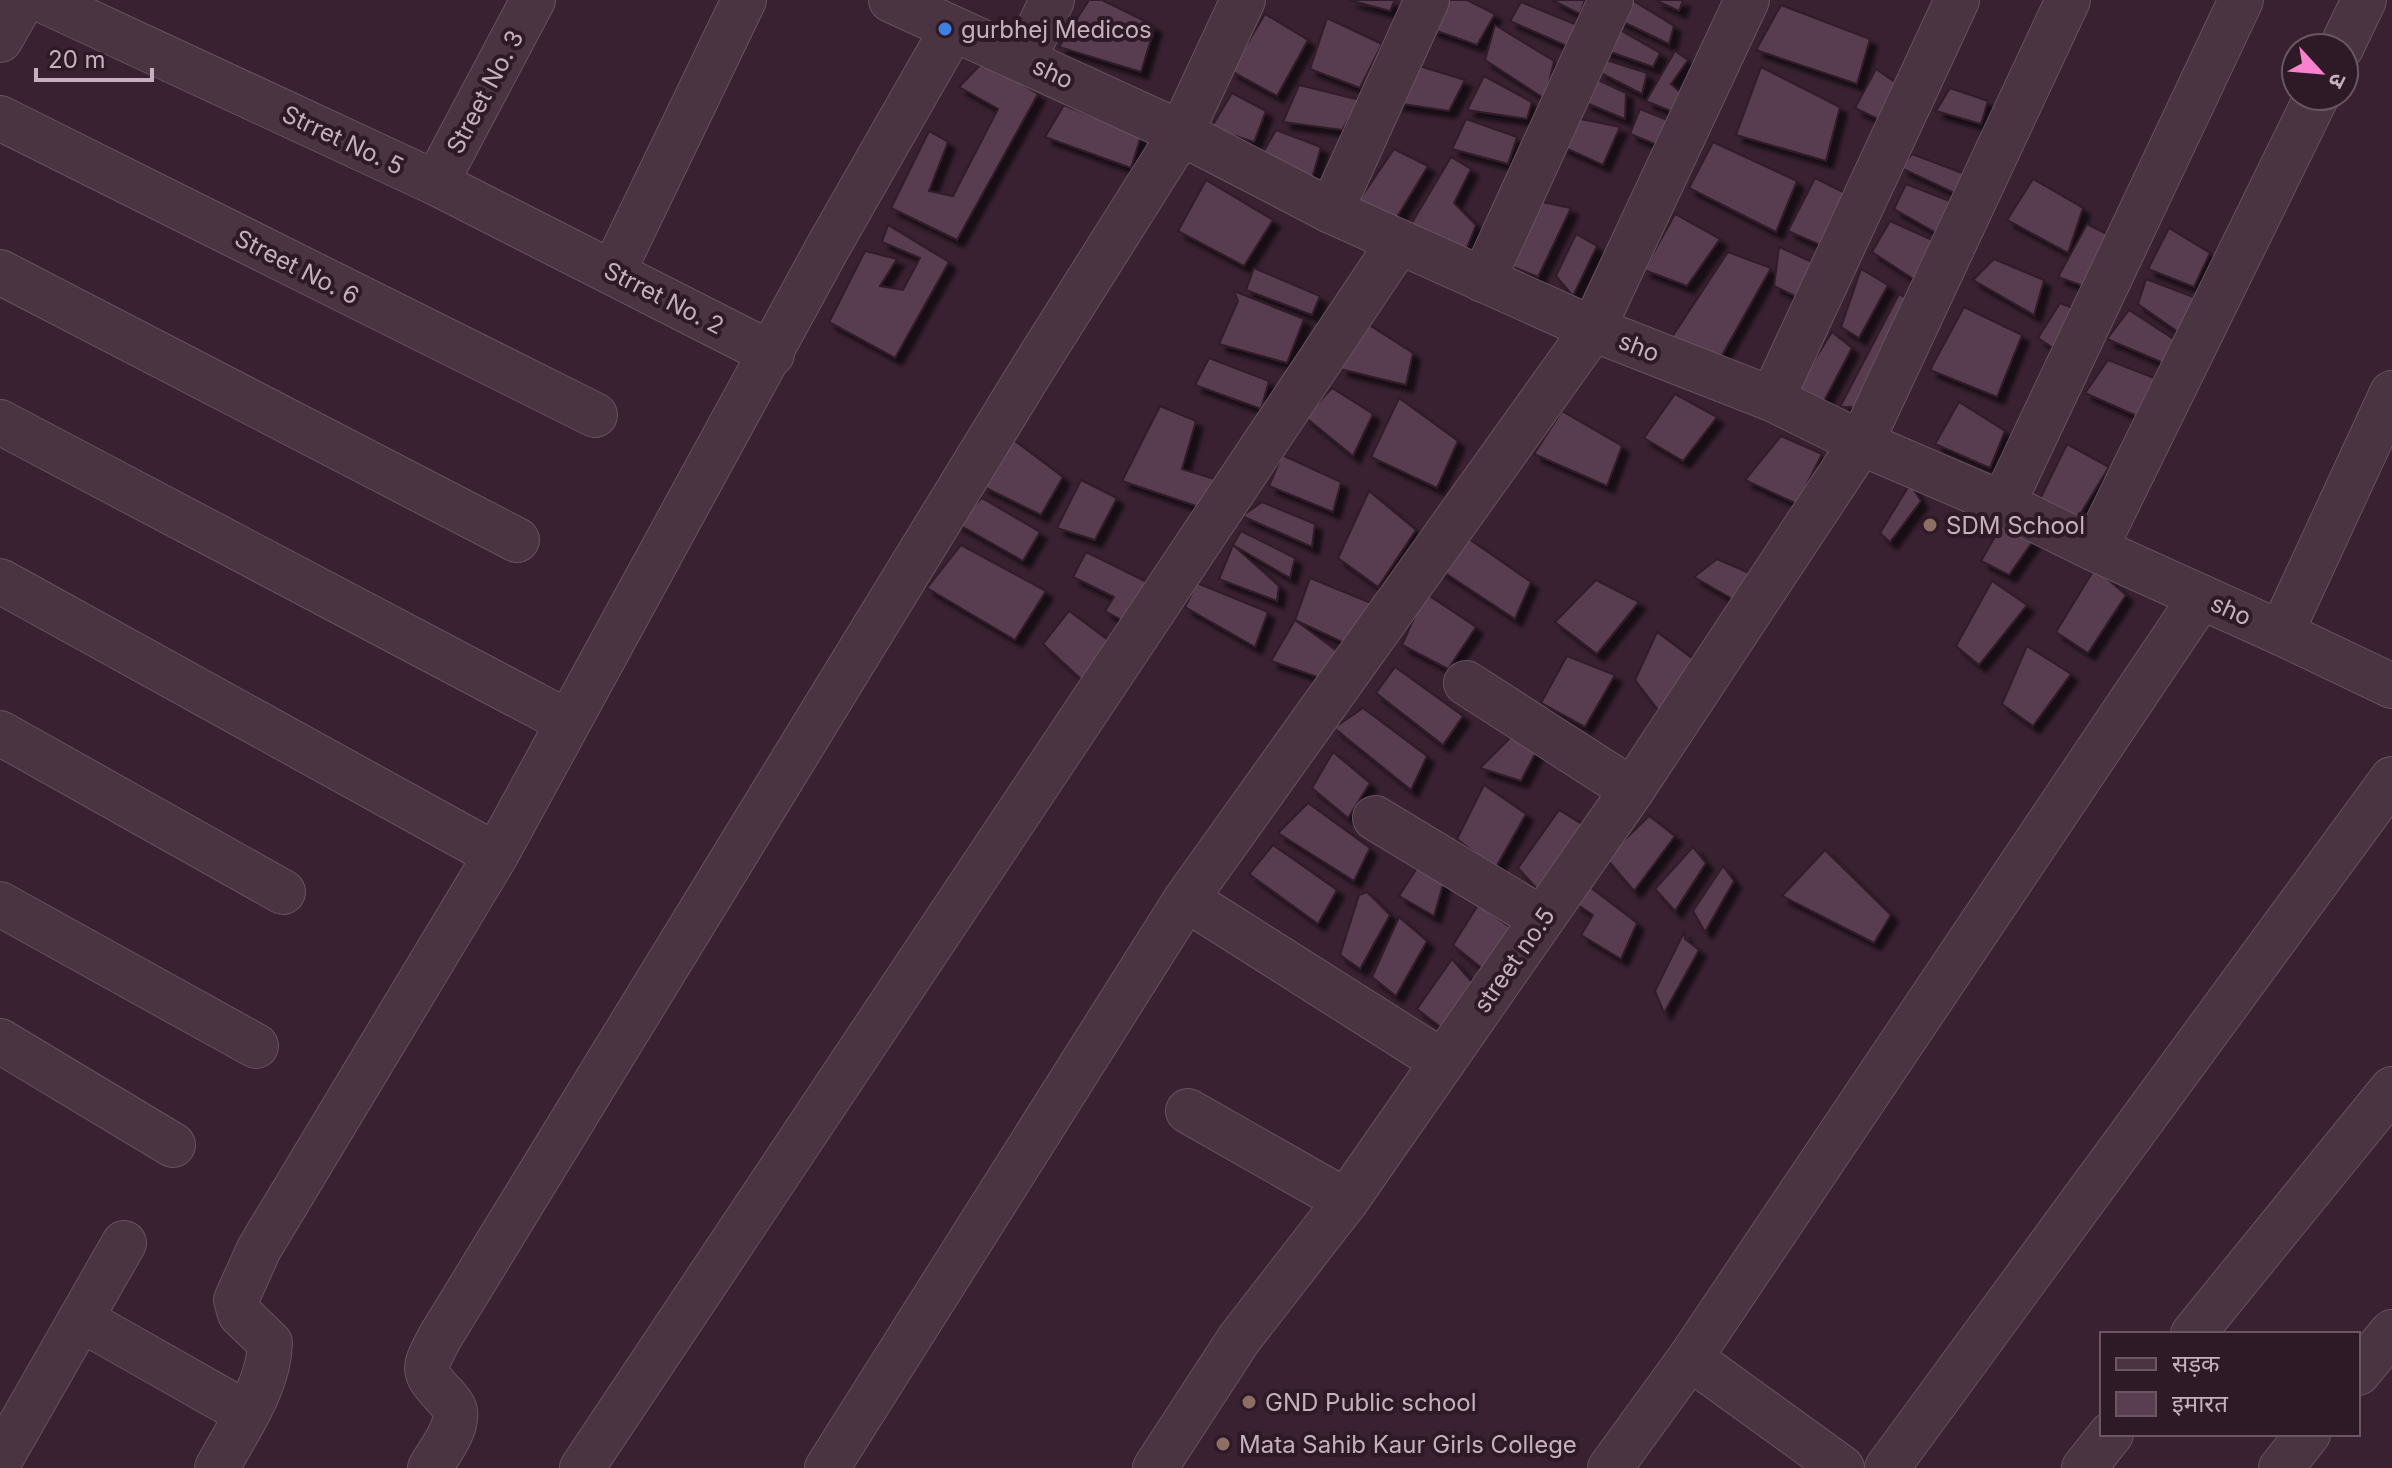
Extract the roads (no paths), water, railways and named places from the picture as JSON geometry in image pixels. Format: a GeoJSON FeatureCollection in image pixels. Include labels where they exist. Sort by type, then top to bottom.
{"type":"FeatureCollection","features":[{"type":"Feature","properties":{"kind":"street"},"geometry":{"type":"LineString","coordinates":[[0,40],[23,0]]}},
{"type":"Feature","properties":{"kind":"street","name":"Strret No. 5"},"geometry":{"type":"LineString","coordinates":[[42,0],[436,183],[556,243]]}},
{"type":"Feature","properties":{"kind":"street","name":"Street No. 3"},"geometry":{"type":"LineString","coordinates":[[436,183],[533,0]]}},
{"type":"Feature","properties":{"kind":"street"},"geometry":{"type":"LineString","coordinates":[[613,272],[744,0]]}},
{"type":"Feature","properties":{"kind":"street"},"geometry":{"type":"LineString","coordinates":[[1024,59],[1052,0]]}},
{"type":"Feature","properties":{"kind":"street"},"geometry":{"type":"LineString","coordinates":[[430,1468],[455,1421],[453,1404],[426,1373],[440,1337],[1030,373],[1181,133],[1243,0]]}},
{"type":"Feature","properties":{"kind":"street"},"geometry":{"type":"LineString","coordinates":[[1331,211],[1427,0]]}},
{"type":"Feature","properties":{"kind":"street"},"geometry":{"type":"LineString","coordinates":[[1483,280],[1611,0]]}},
{"type":"Feature","properties":{"kind":"street"},"geometry":{"type":"LineString","coordinates":[[827,1468],[1186,899],[1593,329],[1747,0]]}},
{"type":"Feature","properties":{"kind":"street"},"geometry":{"type":"LineString","coordinates":[[1772,399],[1957,0]]}},
{"type":"Feature","properties":{"kind":"street","name":"street no.5"},"geometry":{"type":"LineString","coordinates":[[1155,1468],[1239,1339],[1346,1201],[1632,790],[1861,443],[2068,0]]}},
{"type":"Feature","properties":{"kind":"street"},"geometry":{"type":"LineString","coordinates":[[2003,504],[2241,0]]}},
{"type":"Feature","properties":{"kind":"street"},"geometry":{"type":"LineString","coordinates":[[2349,32],[2364,0]]}},
{"type":"Feature","properties":{"kind":"street","name":"sho"},"geometry":{"type":"LineString","coordinates":[[904,3],[952,30],[1024,59],[1181,133],[1331,211],[1593,329],[1772,399],[1861,443],[2003,504],[2392,686]]}},
{"type":"Feature","properties":{"kind":"street"},"geometry":{"type":"LineString","coordinates":[[217,1468],[264,1375],[270,1343],[240,1314],[236,1300],[259,1249],[496,855],[828,247],[952,30]]}},
{"type":"Feature","properties":{"kind":"street"},"geometry":{"type":"LineString","coordinates":[[2095,549],[2309,112]]}},
{"type":"Feature","properties":{"kind":"street","name":"Street No. 6"},"geometry":{"type":"LineString","coordinates":[[0,118],[595,415]]}},
{"type":"Feature","properties":{"kind":"street"},"geometry":{"type":"LineString","coordinates":[[582,1468],[1399,242]]}},
{"type":"Feature","properties":{"kind":"street","name":"Strret No. 2"},"geometry":{"type":"LineString","coordinates":[[556,243],[772,354]]}},
{"type":"Feature","properties":{"kind":"street"},"geometry":{"type":"LineString","coordinates":[[0,272],[517,540]]}},
{"type":"Feature","properties":{"kind":"street"},"geometry":{"type":"LineString","coordinates":[[2281,633],[2392,393]]}},
{"type":"Feature","properties":{"kind":"street"},"geometry":{"type":"LineString","coordinates":[[0,422],[568,722]]}},
{"type":"Feature","properties":{"kind":"street"},"geometry":{"type":"LineString","coordinates":[[0,581],[496,855]]}},
{"type":"Feature","properties":{"kind":"street"},"geometry":{"type":"LineString","coordinates":[[1610,1468],[1690,1358],[2201,597]]}},
{"type":"Feature","properties":{"kind":"street"},"geometry":{"type":"LineString","coordinates":[[1466,683],[1632,790]]}},
{"type":"Feature","properties":{"kind":"street"},"geometry":{"type":"LineString","coordinates":[[0,733],[283,892]]}},
{"type":"Feature","properties":{"kind":"street"},"geometry":{"type":"LineString","coordinates":[[1887,1468],[2392,779]]}},
{"type":"Feature","properties":{"kind":"street"},"geometry":{"type":"LineString","coordinates":[[1375,818],[1542,919]]}},
{"type":"Feature","properties":{"kind":"street"},"geometry":{"type":"LineString","coordinates":[[1186,899],[1443,1062]]}},
{"type":"Feature","properties":{"kind":"street"},"geometry":{"type":"LineString","coordinates":[[0,904],[256,1046]]}},
{"type":"Feature","properties":{"kind":"street"},"geometry":{"type":"LineString","coordinates":[[2,1046],[173,1145]]}},
{"type":"Feature","properties":{"kind":"street"},"geometry":{"type":"LineString","coordinates":[[2195,1332],[2392,1089]]}},
{"type":"Feature","properties":{"kind":"street"},"geometry":{"type":"LineString","coordinates":[[1188,1111],[1346,1201]]}},
{"type":"Feature","properties":{"kind":"street"},"geometry":{"type":"LineString","coordinates":[[0,1460],[124,1243]]}},
{"type":"Feature","properties":{"kind":"street"},"geometry":{"type":"LineString","coordinates":[[82,1320],[246,1413]]}},
{"type":"Feature","properties":{"kind":"street"},"geometry":{"type":"LineString","coordinates":[[2360,1371],[2392,1332]]}},
{"type":"Feature","properties":{"kind":"street"},"geometry":{"type":"LineString","coordinates":[[1690,1358],[1842,1468]]}},
{"type":"Feature","properties":{"kind":"street"},"geometry":{"type":"LineString","coordinates":[[2084,1468],[2109,1436]]}},
{"type":"Feature","properties":{"kind":"street"},"geometry":{"type":"LineString","coordinates":[[2281,1468],[2306,1436]]}},
{"type":"Feature","properties":{"kind":"place","name":"gurbhej Medicos"},"geometry":{"type":"Point","coordinates":[945,29]}},
{"type":"Feature","properties":{"kind":"place","name":"SDM School"},"geometry":{"type":"Point","coordinates":[1930,525]}},
{"type":"Feature","properties":{"kind":"place","name":"GND Public school"},"geometry":{"type":"Point","coordinates":[1249,1402]}},
{"type":"Feature","properties":{"kind":"place","name":"Mata Sahib Kaur Girls College"},"geometry":{"type":"Point","coordinates":[1223,1444]}}]}
